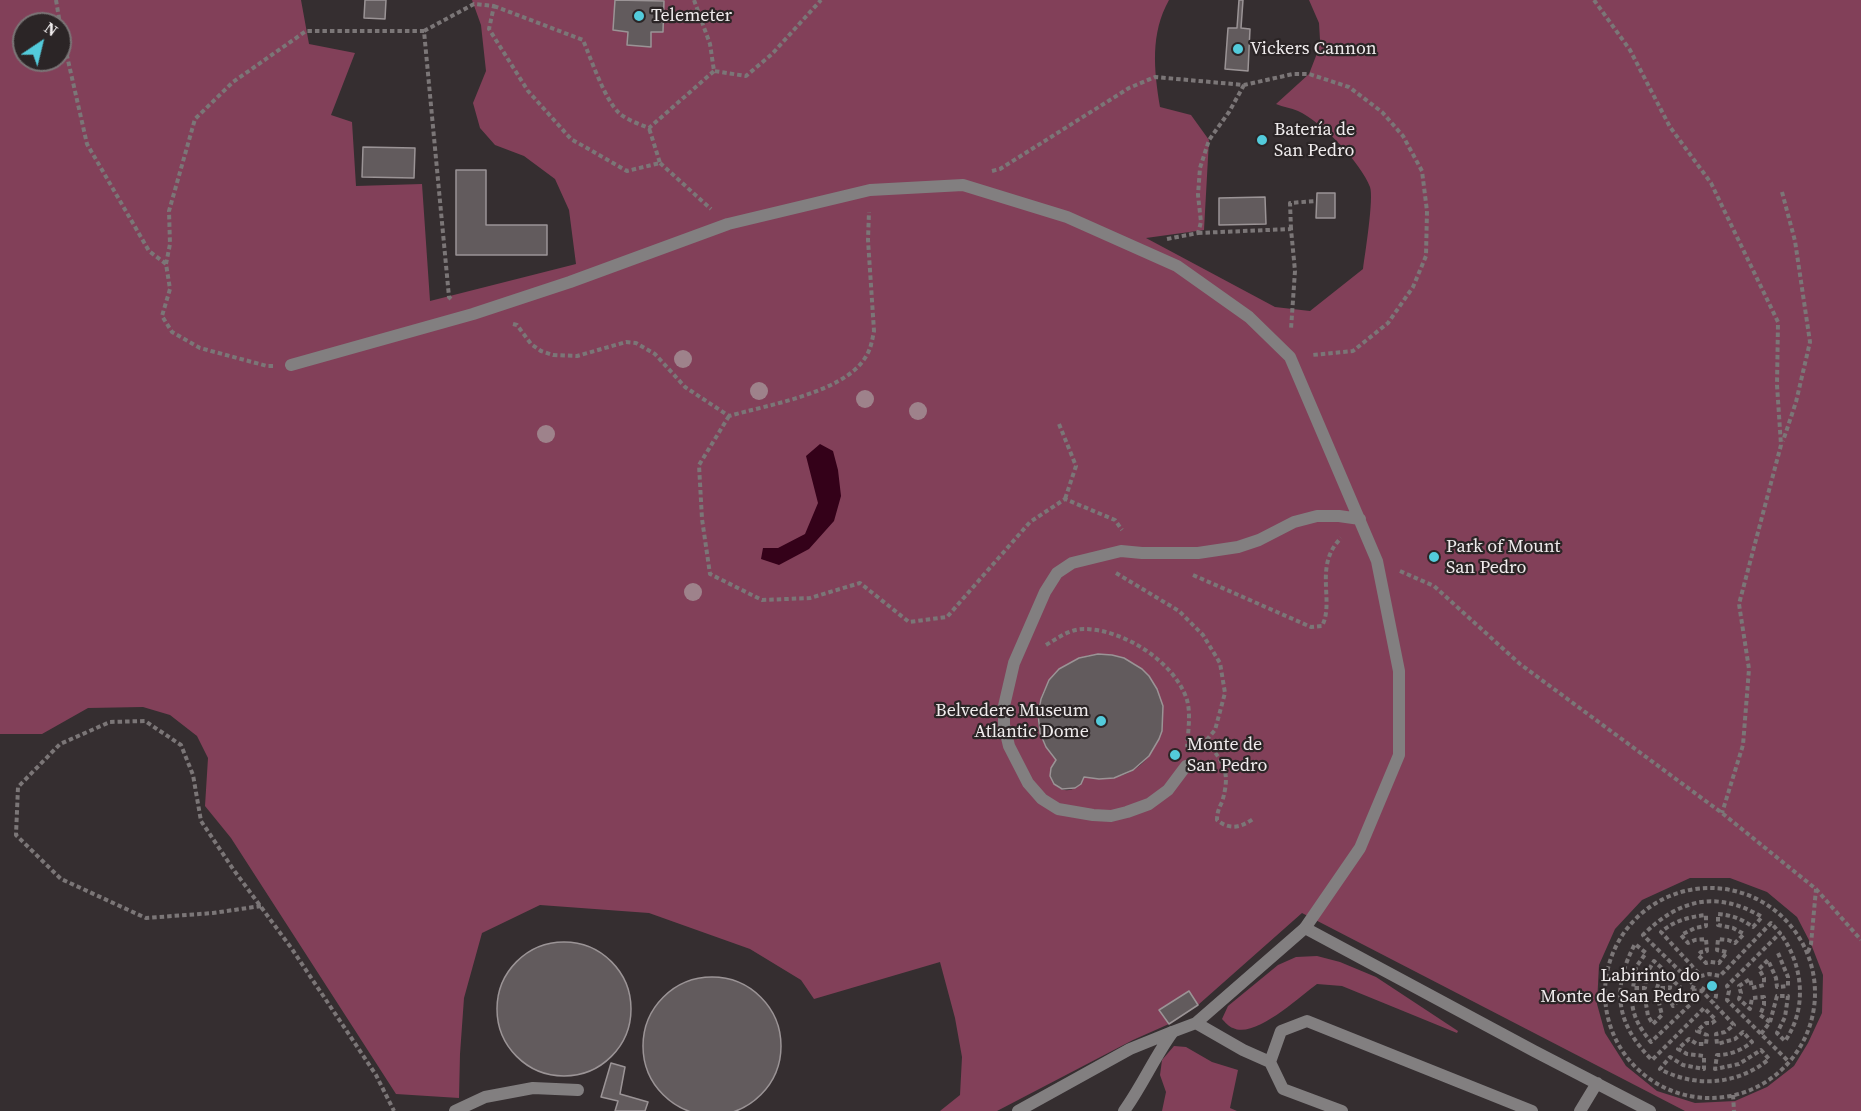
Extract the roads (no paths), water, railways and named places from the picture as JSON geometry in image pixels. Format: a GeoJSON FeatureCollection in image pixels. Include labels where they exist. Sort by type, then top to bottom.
{"type":"FeatureCollection","features":[{"type":"Feature","properties":{"kind":"street"},"geometry":{"type":"LineString","coordinates":[[291,364],[473,314],[570,282],[728,224],[870,190],[963,185],[1067,217],[1177,266],[1249,317],[1290,357],[1377,561],[1399,671],[1399,755],[1360,848],[1305,928],[1196,1023],[1130,1049],[1018,1111]]}},
{"type":"Feature","properties":{"kind":"street"},"geometry":{"type":"LineString","coordinates":[[1186,765],[1168,790],[1149,804],[1111,816],[1058,809],[1042,800],[1028,783],[1009,746],[1004,726],[1004,706],[1014,663],[1041,598],[1057,573],[1072,562],[1121,551],[1198,553],[1238,547],[1259,540],[1294,522],[1317,516],[1360,519]]}},
{"type":"Feature","properties":{"kind":"street"},"geometry":{"type":"LineString","coordinates":[[1305,928],[1650,1111]]}},
{"type":"Feature","properties":{"kind":"street"},"geometry":{"type":"LineString","coordinates":[[1270,1062],[1281,1031],[1307,1021],[1532,1111]]}},
{"type":"Feature","properties":{"kind":"street"},"geometry":{"type":"LineString","coordinates":[[1196,1023],[1243,1050],[1270,1062],[1283,1089],[1342,1111]]}},
{"type":"Feature","properties":{"kind":"street"},"geometry":{"type":"LineString","coordinates":[[1124,1111],[1134,1098],[1157,1053],[1172,1032]]}},
{"type":"Feature","properties":{"kind":"street"},"geometry":{"type":"LineString","coordinates":[[1580,1111],[1597,1083]]}},
{"type":"Feature","properties":{"kind":"street"},"geometry":{"type":"LineString","coordinates":[[455,1111],[484,1097],[533,1088],[578,1090]]}},
{"type":"Feature","properties":{"kind":"place","name":"Telemeter"},"geometry":{"type":"Point","coordinates":[639,16]}},
{"type":"Feature","properties":{"kind":"place","name":"Vickers Cannon"},"geometry":{"type":"Point","coordinates":[1238,49]}},
{"type":"Feature","properties":{"kind":"place","name":"Batería de San Pedro"},"geometry":{"type":"Point","coordinates":[1262,140]}},
{"type":"Feature","properties":{"kind":"place","name":"Park of Mount San Pedro"},"geometry":{"type":"Point","coordinates":[1434,557]}},
{"type":"Feature","properties":{"kind":"place","name":"Belvedere Museum Atlantic Dome"},"geometry":{"type":"Point","coordinates":[1101,721]}},
{"type":"Feature","properties":{"kind":"place","name":"Monte de San Pedro"},"geometry":{"type":"Point","coordinates":[1175,755]}},
{"type":"Feature","properties":{"kind":"place","name":"Labirinto do Monte de San Pedro"},"geometry":{"type":"Point","coordinates":[1712,986]}}]}
